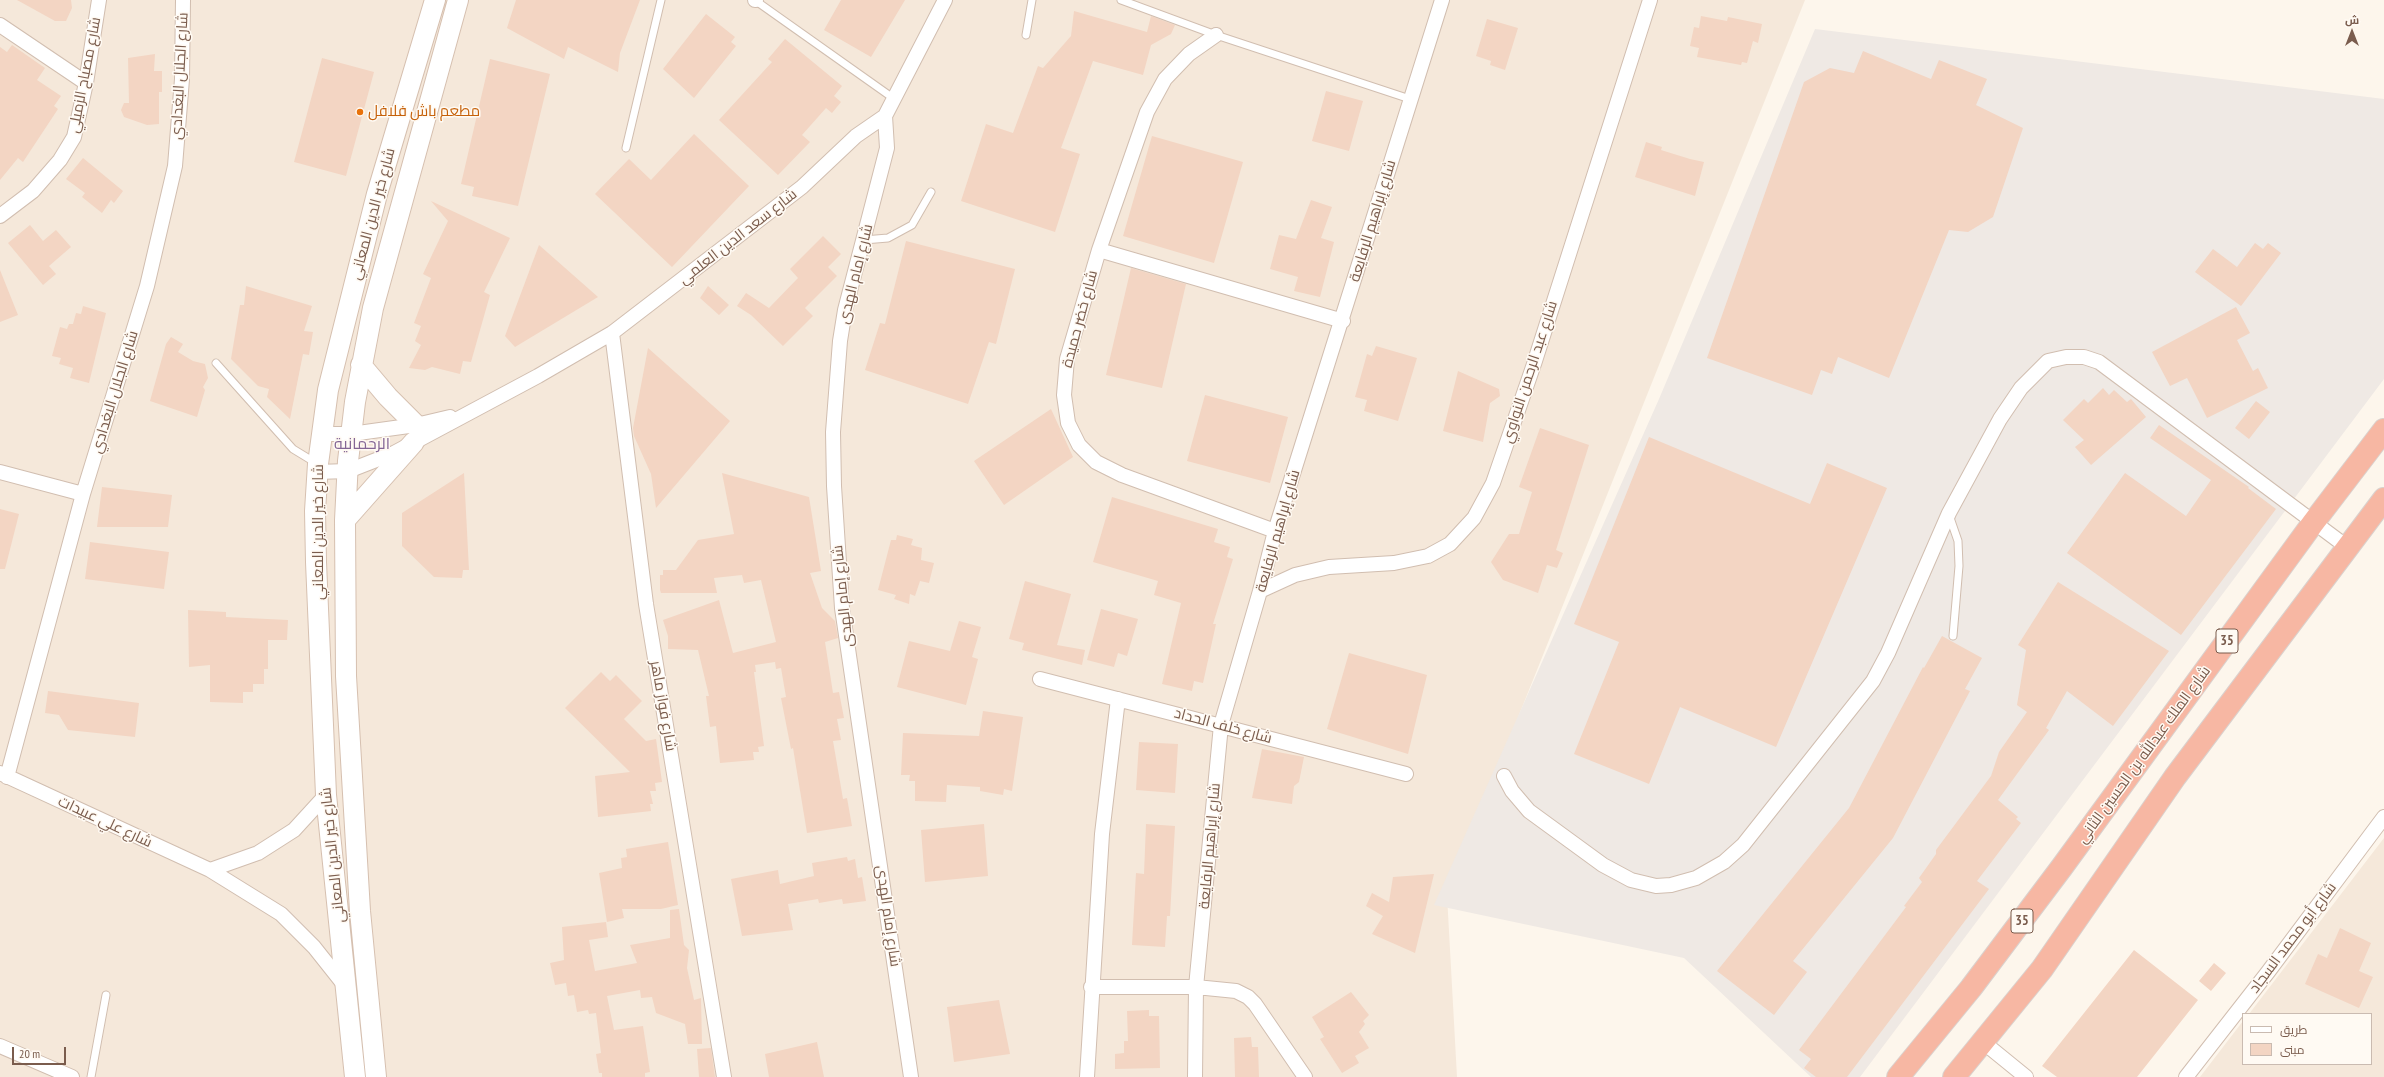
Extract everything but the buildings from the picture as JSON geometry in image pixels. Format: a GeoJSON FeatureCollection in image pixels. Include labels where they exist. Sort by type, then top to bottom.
{"type":"FeatureCollection","features":[{"type":"Feature","properties":{"kind":"highway","name":"شارع الملك عبدالله بن الحسين الثاني"},"geometry":{"type":"LineString","coordinates":[[1898,1077],[1971,988],[2053,880],[2313,523],[2384,430]]}},
{"type":"Feature","properties":{"kind":"highway"},"geometry":{"type":"LineString","coordinates":[[1954,1077],[2042,969],[2174,777],[2384,499]]}},
{"type":"Feature","properties":{"kind":"street","name":"شارع مصباح الزميلي"},"geometry":{"type":"LineString","coordinates":[[0,216],[33,191],[60,160],[74,137],[86,83],[99,0]]}},
{"type":"Feature","properties":{"kind":"street","name":"شارع الجلال البغدادي"},"geometry":{"type":"LineString","coordinates":[[3,775],[83,494],[148,286],[175,166],[182,79],[183,0]]}},
{"type":"Feature","properties":{"kind":"street","name":"شارع خير الدين المعاني"},"geometry":{"type":"LineString","coordinates":[[355,1077],[326,795],[316,554],[318,468],[328,390],[377,194],[435,0]]}},
{"type":"Feature","properties":{"kind":"street","name":"شارع خير الدين المعاني"},"geometry":{"type":"LineString","coordinates":[[376,1077],[360,911],[346,676],[345,520],[348,471],[351,434],[373,308],[458,0]]}},
{"type":"Feature","properties":{"kind":"street","name":"شارع سعد الدين العلمي"},"geometry":{"type":"LineString","coordinates":[[318,468],[348,471],[394,453],[415,434],[470,412],[538,376],[612,333],[802,187],[856,136],[884,116],[945,0]]}},
{"type":"Feature","properties":{"kind":"street","name":"شارع إبراهيم الرفايعة"},"geometry":{"type":"LineString","coordinates":[[1195,1077],[1196,987],[1221,725],[1260,591],[1275,531],[1343,321],[1410,99],[1442,0]]}},
{"type":"Feature","properties":{"kind":"street","name":"شارع عبد الرحمن النواوي"},"geometry":{"type":"LineString","coordinates":[[1260,591],[1295,575],[1329,567],[1394,563],[1428,556],[1450,544],[1474,518],[1493,483],[1531,371],[1650,0]]}},
{"type":"Feature","properties":{"kind":"street"},"geometry":{"type":"LineString","coordinates":[[0,25],[86,83]]}},
{"type":"Feature","properties":{"kind":"street","name":"شارع خضر حميدة"},"geometry":{"type":"LineString","coordinates":[[1216,35],[1189,54],[1165,79],[1148,112],[1099,250],[1067,359],[1064,395],[1068,423],[1079,445],[1096,462],[1122,475],[1275,531]]}},
{"type":"Feature","properties":{"kind":"street","name":"شارع إمام الهدى"},"geometry":{"type":"LineString","coordinates":[[884,116],[887,148],[845,310],[840,341],[833,432],[834,486],[842,608],[911,1077]]}},
{"type":"Feature","properties":{"kind":"street"},"geometry":{"type":"LineString","coordinates":[[1099,250],[1343,321]]}},
{"type":"Feature","properties":{"kind":"street","name":"شارع فواز ماهر"},"geometry":{"type":"LineString","coordinates":[[612,333],[646,604],[724,1077]]}},
{"type":"Feature","properties":{"kind":"street"},"geometry":{"type":"LineString","coordinates":[[1504,776],[1512,791],[1529,811],[1597,861],[1632,880],[1656,886],[1671,885],[1696,878],[1724,862],[1743,845],[1873,680],[1888,654],[1949,513],[2000,419],[2021,388],[2048,361],[2066,356],[2084,356],[2099,362],[2347,547]]}},
{"type":"Feature","properties":{"kind":"street"},"geometry":{"type":"LineString","coordinates":[[362,365],[415,434]]}},
{"type":"Feature","properties":{"kind":"street"},"geometry":{"type":"LineString","coordinates":[[322,434],[415,434]]}},
{"type":"Feature","properties":{"kind":"street"},"geometry":{"type":"LineString","coordinates":[[345,520],[415,434]]}},
{"type":"Feature","properties":{"kind":"street"},"geometry":{"type":"LineString","coordinates":[[0,472],[83,494]]}},
{"type":"Feature","properties":{"kind":"street","name":"شارع خلف الحداد"},"geometry":{"type":"LineString","coordinates":[[1040,679],[1406,774]]}},
{"type":"Feature","properties":{"kind":"street"},"geometry":{"type":"LineString","coordinates":[[1088,1077],[1091,987],[1102,834],[1118,699]]}},
{"type":"Feature","properties":{"kind":"street","name":"شارع علي عبيدات"},"geometry":{"type":"LineString","coordinates":[[3,775],[210,870],[281,914],[309,942],[345,986]]}},
{"type":"Feature","properties":{"kind":"street"},"geometry":{"type":"LineString","coordinates":[[210,870],[258,853],[294,830],[326,795]]}},
{"type":"Feature","properties":{"kind":"street","name":"شارع أبو محمد السجاد"},"geometry":{"type":"LineString","coordinates":[[2186,1077],[2382,824]]}},
{"type":"Feature","properties":{"kind":"street"},"geometry":{"type":"LineString","coordinates":[[1091,987],[1196,987],[1236,992],[1248,996],[1305,1077]]}},
{"type":"Feature","properties":{"kind":"street"},"geometry":{"type":"LineString","coordinates":[[1983,1042],[2026,1077]]}},
{"type":"Feature","properties":{"kind":"street"},"geometry":{"type":"LineString","coordinates":[[0,1046],[72,1077]]}},
{"type":"Feature","properties":{"kind":"lane"},"geometry":{"type":"LineString","coordinates":[[626,148],[661,0]]}},
{"type":"Feature","properties":{"kind":"lane"},"geometry":{"type":"LineString","coordinates":[[756,0],[893,98]]}},
{"type":"Feature","properties":{"kind":"lane"},"geometry":{"type":"LineString","coordinates":[[1026,35],[1032,0]]}},
{"type":"Feature","properties":{"kind":"lane"},"geometry":{"type":"LineString","coordinates":[[1121,0],[1216,35],[1410,99]]}},
{"type":"Feature","properties":{"kind":"lane"},"geometry":{"type":"LineString","coordinates":[[864,240],[888,238],[912,225],[931,192]]}},
{"type":"Feature","properties":{"kind":"lane"},"geometry":{"type":"LineString","coordinates":[[216,363],[293,449],[318,468]]}},
{"type":"Feature","properties":{"kind":"lane"},"geometry":{"type":"LineString","coordinates":[[1949,513],[1958,540],[1959,566],[1953,636]]}},
{"type":"Feature","properties":{"kind":"lane"},"geometry":{"type":"LineString","coordinates":[[91,1077],[106,995]]}},
{"type":"Feature","properties":{"kind":"shaded area"},"geometry":{"type":"Polygon","coordinates":[[[0,0],[1805,0],[1447,895],[1457,1077],[0,1077],[0,0]]]}},
{"type":"Feature","properties":{"kind":"shaded area"},"geometry":{"type":"Polygon","coordinates":[[[1815,29],[2384,99],[2384,379],[1860,1077],[1811,1077],[1684,958],[1434,905],[1659,399],[1815,29]]]}},
{"type":"Feature","properties":{"kind":"shaded area"},"geometry":{"type":"Polygon","coordinates":[[[2384,838],[2384,1077],[2200,1077],[2242,1022],[2242,1065],[2372,1065],[2372,1013],[2250,1013],[2384,838]]]}},
{"type":"Feature","properties":{"kind":"place","name":"مطعم باش فلافل"},"geometry":{"type":"Point","coordinates":[360,112]}},
{"type":"Feature","properties":{"kind":"district","name":"الرحمانية"},"geometry":{"type":"Point","coordinates":[362,444]}}]}
